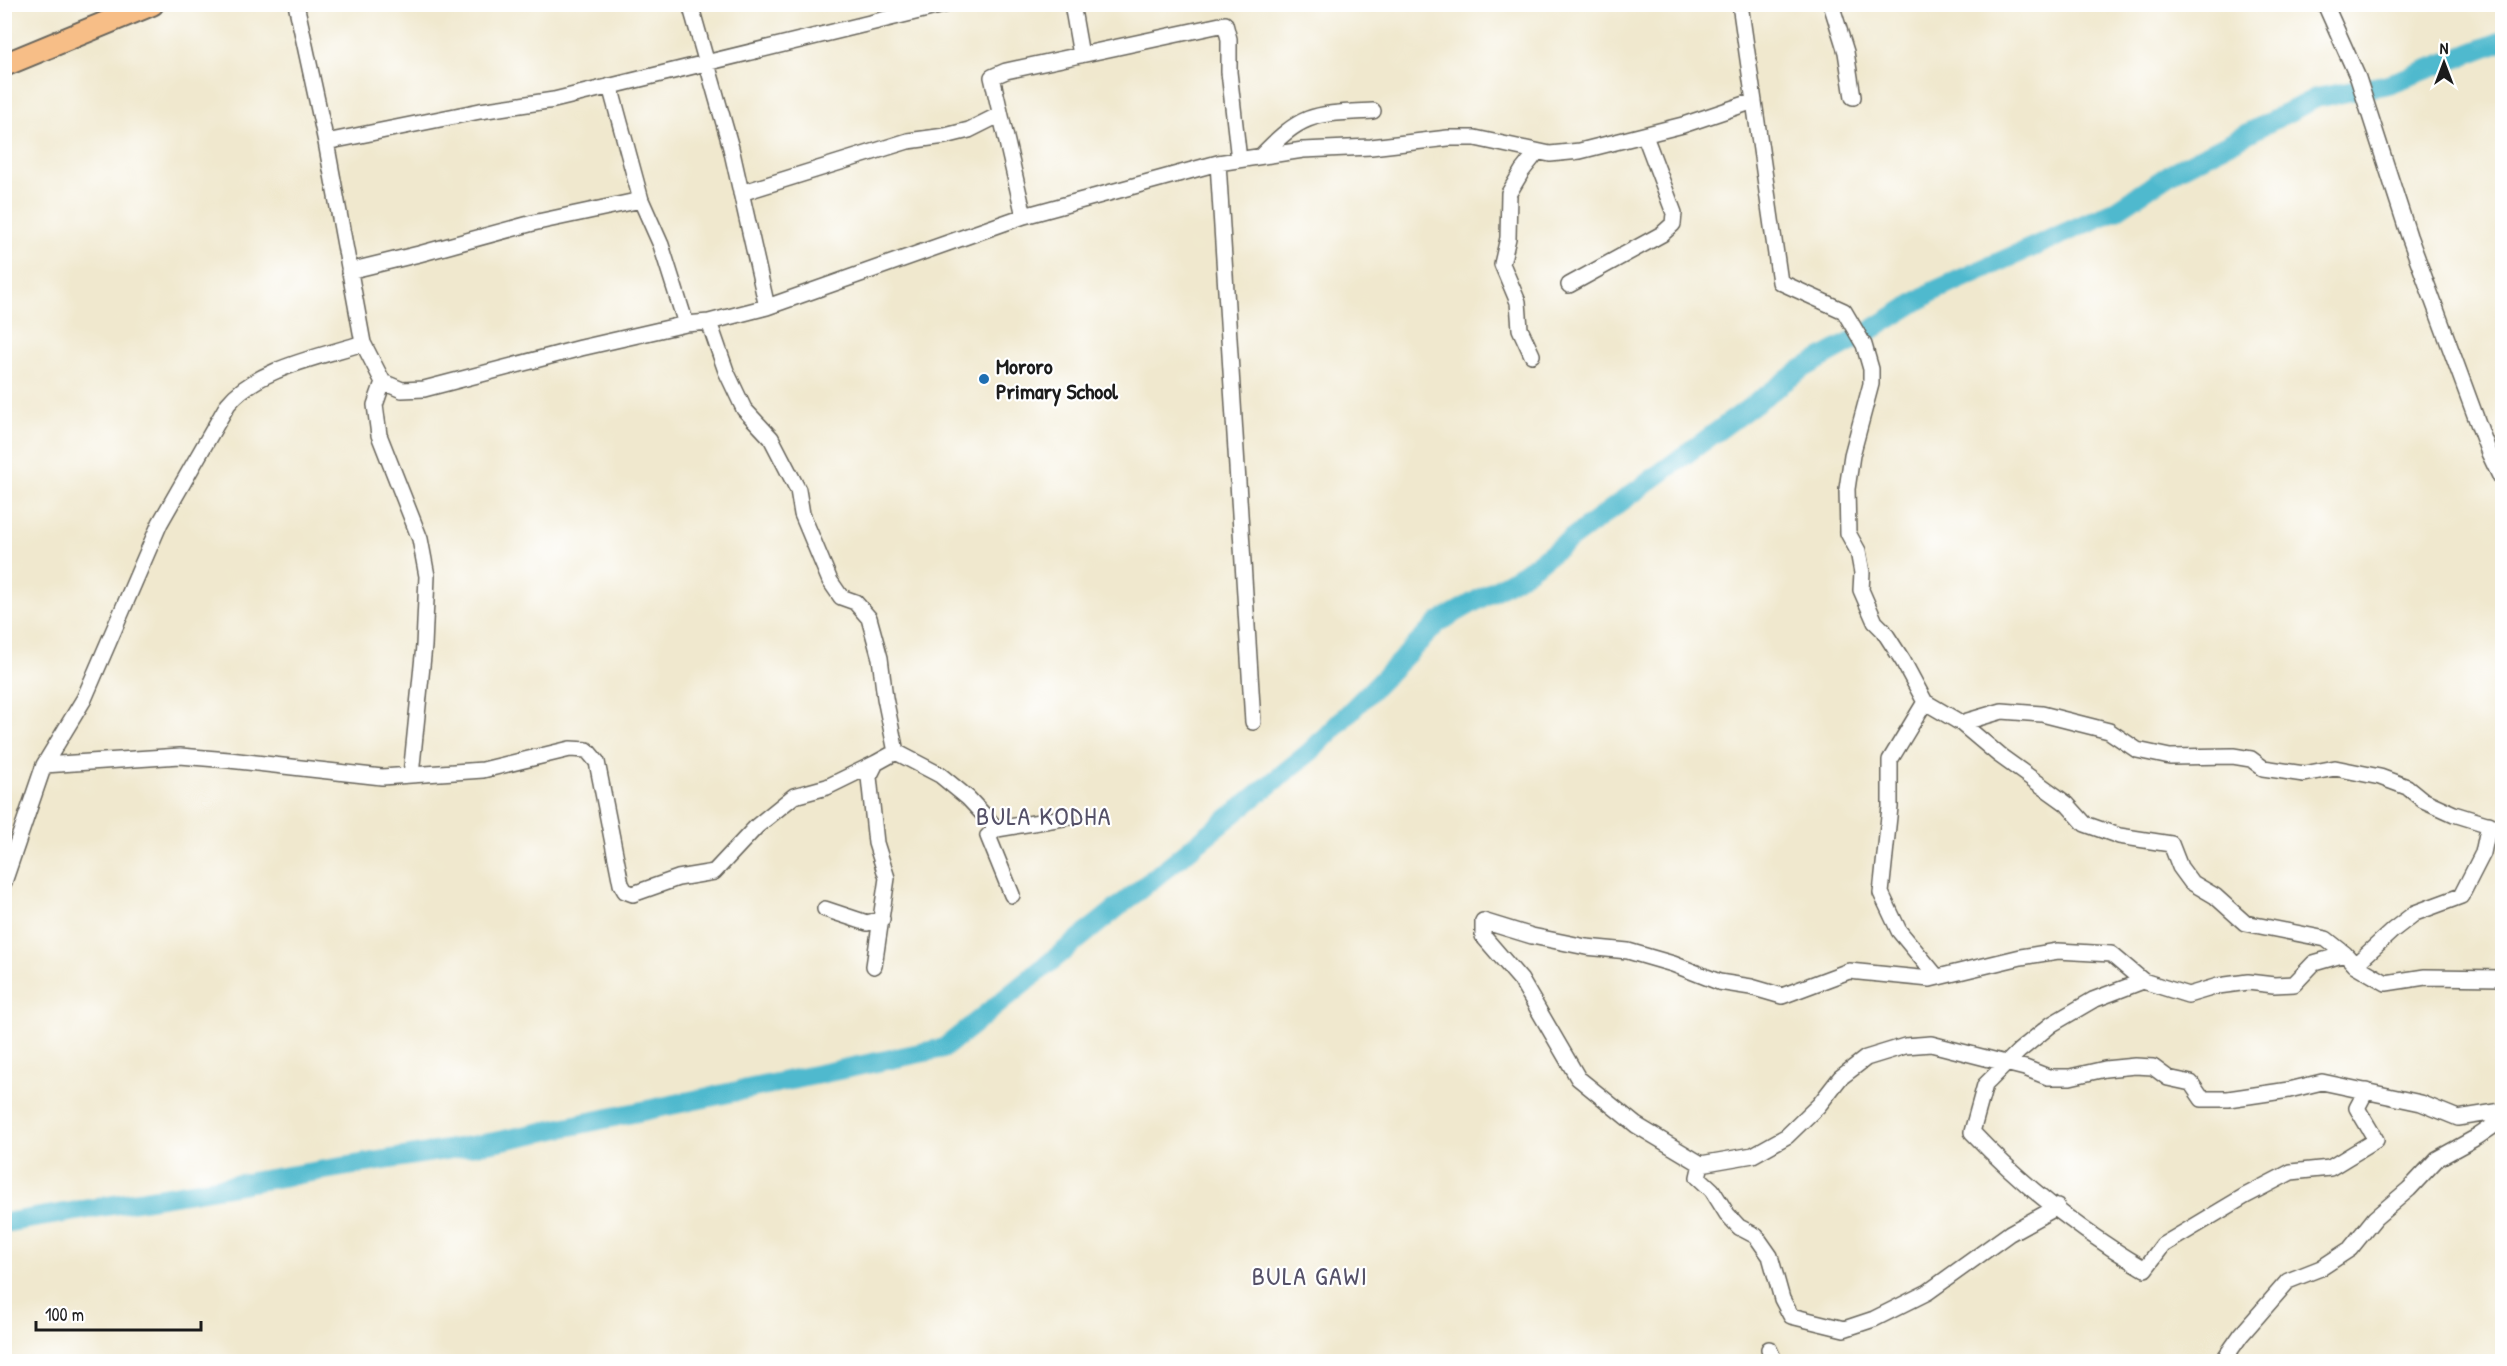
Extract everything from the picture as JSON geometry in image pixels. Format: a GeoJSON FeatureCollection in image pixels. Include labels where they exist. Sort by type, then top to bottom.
{"type":"FeatureCollection","features":[{"type":"Feature","properties":{"kind":"highway"},"geometry":{"type":"LineString","coordinates":[[6,61],[152,4]]}},
{"type":"Feature","properties":{"kind":"street"},"geometry":{"type":"LineString","coordinates":[[296,4],[326,142],[363,343],[383,382],[402,390],[424,389],[686,324],[709,322],[766,307],[1024,216],[1218,164],[1304,150],[1371,147],[1448,138],[1475,138],[1550,154],[1580,151],[1645,136],[1754,101]]}},
{"type":"Feature","properties":{"kind":"street"},"geometry":{"type":"LineString","coordinates":[[690,4],[741,193],[766,307]]}},
{"type":"Feature","properties":{"kind":"street"},"geometry":{"type":"LineString","coordinates":[[326,142],[469,113],[554,100],[948,4]]}},
{"type":"Feature","properties":{"kind":"street"},"geometry":{"type":"LineString","coordinates":[[1072,4],[1081,55]]}},
{"type":"Feature","properties":{"kind":"street"},"geometry":{"type":"LineString","coordinates":[[1740,4],[1780,282],[1844,311],[1864,345],[1871,369],[1872,384],[1852,455],[1847,489],[1848,533],[1858,551],[1862,573],[1861,590],[1875,622],[1888,638],[1925,702],[1961,723],[1999,755],[2067,804],[2085,824],[2118,836],[2171,844],[2180,867],[2191,882],[2215,896],[2245,923],[2326,939],[2350,959],[2386,983],[2425,977],[2502,978]]}},
{"type":"Feature","properties":{"kind":"street"},"geometry":{"type":"LineString","coordinates":[[1831,4],[1846,52],[1853,97]]}},
{"type":"Feature","properties":{"kind":"street"},"geometry":{"type":"LineString","coordinates":[[2325,4],[2358,78],[2409,236],[2488,453],[2502,480]]}},
{"type":"Feature","properties":{"kind":"street"},"geometry":{"type":"LineString","coordinates":[[1024,216],[992,77],[1006,71],[1225,24],[1239,160]]}},
{"type":"Feature","properties":{"kind":"street"},"geometry":{"type":"LineString","coordinates":[[610,86],[641,200],[665,256],[686,324]]}},
{"type":"Feature","properties":{"kind":"street"},"geometry":{"type":"LineString","coordinates":[[1261,156],[1282,134],[1301,121],[1323,113],[1373,111]]}},
{"type":"Feature","properties":{"kind":"street"},"geometry":{"type":"LineString","coordinates":[[741,193],[908,141],[969,130],[999,115]]}},
{"type":"Feature","properties":{"kind":"street"},"geometry":{"type":"LineString","coordinates":[[1569,285],[1662,234],[1673,224],[1674,213],[1645,136]]}},
{"type":"Feature","properties":{"kind":"street"},"geometry":{"type":"LineString","coordinates":[[1532,355],[1520,329],[1518,302],[1502,264],[1508,238],[1509,193],[1537,152]]}},
{"type":"Feature","properties":{"kind":"street"},"geometry":{"type":"LineString","coordinates":[[1218,164],[1253,722]]}},
{"type":"Feature","properties":{"kind":"street"},"geometry":{"type":"LineString","coordinates":[[350,271],[533,223],[641,200]]}},
{"type":"Feature","properties":{"kind":"street"},"geometry":{"type":"LineString","coordinates":[[709,322],[726,371],[744,409],[771,438],[798,490],[802,514],[830,581],[842,597],[855,602],[869,618],[880,658],[896,752]]}},
{"type":"Feature","properties":{"kind":"street"},"geometry":{"type":"LineString","coordinates":[[4,882],[44,765],[84,699],[160,523],[228,404],[239,390],[256,379],[363,343]]}},
{"type":"Feature","properties":{"kind":"street"},"geometry":{"type":"LineString","coordinates":[[383,382],[375,405],[376,422],[420,539],[427,576],[424,646],[411,775]]}},
{"type":"Feature","properties":{"kind":"street"},"geometry":{"type":"LineString","coordinates":[[1925,702],[1890,760],[1890,807],[1881,893],[1899,931],[1937,977]]}},
{"type":"Feature","properties":{"kind":"street"},"geometry":{"type":"LineString","coordinates":[[1961,723],[2002,711],[2042,714],[2109,731],[2137,750],[2170,757],[2233,756],[2251,759],[2263,768],[2304,774],[2335,768],[2380,777],[2407,787],[2423,800],[2454,814],[2496,825],[2461,896],[2415,913],[2350,959],[2314,963],[2294,984],[2274,985],[2248,982],[2218,986],[2188,995],[2143,981],[2111,954],[2058,951],[2021,957],[1930,979],[1849,971],[1782,996],[1751,987],[1719,982],[1673,964],[1628,951],[1586,947],[1532,936],[1483,921],[1483,936],[1521,980],[1578,1078],[1636,1125],[1701,1164],[1754,1155],[1787,1136],[1819,1105],[1840,1078],[1866,1058],[1905,1046],[1931,1044],[2048,1077],[2070,1077],[2105,1069],[2135,1066],[2153,1067],[2168,1078],[2191,1083],[2202,1099],[2228,1099],[2279,1092],[2322,1082],[2421,1103],[2458,1118],[2502,1111]]}},
{"type":"Feature","properties":{"kind":"street"},"geometry":{"type":"LineString","coordinates":[[44,765],[180,756],[382,777],[464,772],[570,749],[586,750],[597,762],[621,884],[625,891],[633,894],[678,878],[714,872],[758,826],[794,796],[828,787],[896,752]]}},
{"type":"Feature","properties":{"kind":"street"},"geometry":{"type":"LineString","coordinates":[[896,752],[940,775],[968,798],[997,829]]}},
{"type":"Feature","properties":{"kind":"street"},"geometry":{"type":"LineString","coordinates":[[874,966],[887,878],[876,843],[868,791],[868,777],[876,763]]}},
{"type":"Feature","properties":{"kind":"street"},"geometry":{"type":"LineString","coordinates":[[1012,895],[988,836],[997,829],[1069,817]]}},
{"type":"Feature","properties":{"kind":"street"},"geometry":{"type":"LineString","coordinates":[[825,909],[867,922],[882,919]]}},
{"type":"Feature","properties":{"kind":"street"},"geometry":{"type":"LineString","coordinates":[[2143,981],[2093,1000],[2052,1024],[2019,1051],[1985,1085],[1971,1132],[2001,1163],[2106,1246],[2145,1269],[2163,1245],[2245,1196],[2291,1173],[2330,1168],[2376,1140],[2357,1108],[2366,1091]]}},
{"type":"Feature","properties":{"kind":"street"},"geometry":{"type":"LineString","coordinates":[[2222,1362],[2241,1335],[2288,1281],[2322,1268],[2350,1249],[2375,1218],[2409,1189],[2437,1159],[2502,1120]]}},
{"type":"Feature","properties":{"kind":"street"},"geometry":{"type":"LineString","coordinates":[[1701,1164],[1698,1177],[1712,1190],[1727,1214],[1739,1227],[1756,1236],[1770,1256],[1782,1299],[1791,1316],[1844,1329],[1874,1319],[1928,1292],[2010,1233],[2057,1207]]}},
{"type":"Feature","properties":{"kind":"waterway"},"geometry":{"type":"LineString","coordinates":[[4,1223],[494,1142],[944,1048],[1311,751],[1439,622],[1523,574],[1802,369],[1860,337],[1934,291],[2116,210],[2173,172],[2316,98],[2389,84],[2502,41]]}},
{"type":"Feature","properties":{"kind":"place","name":"Mororo Primary School"},"geometry":{"type":"Point","coordinates":[984,379]}},
{"type":"Feature","properties":{"kind":"district","name":"BULA KODHA"},"geometry":{"type":"Point","coordinates":[1044,816]}},
{"type":"Feature","properties":{"kind":"district","name":"BULA GAWI"},"geometry":{"type":"Point","coordinates":[1310,1276]}}]}
